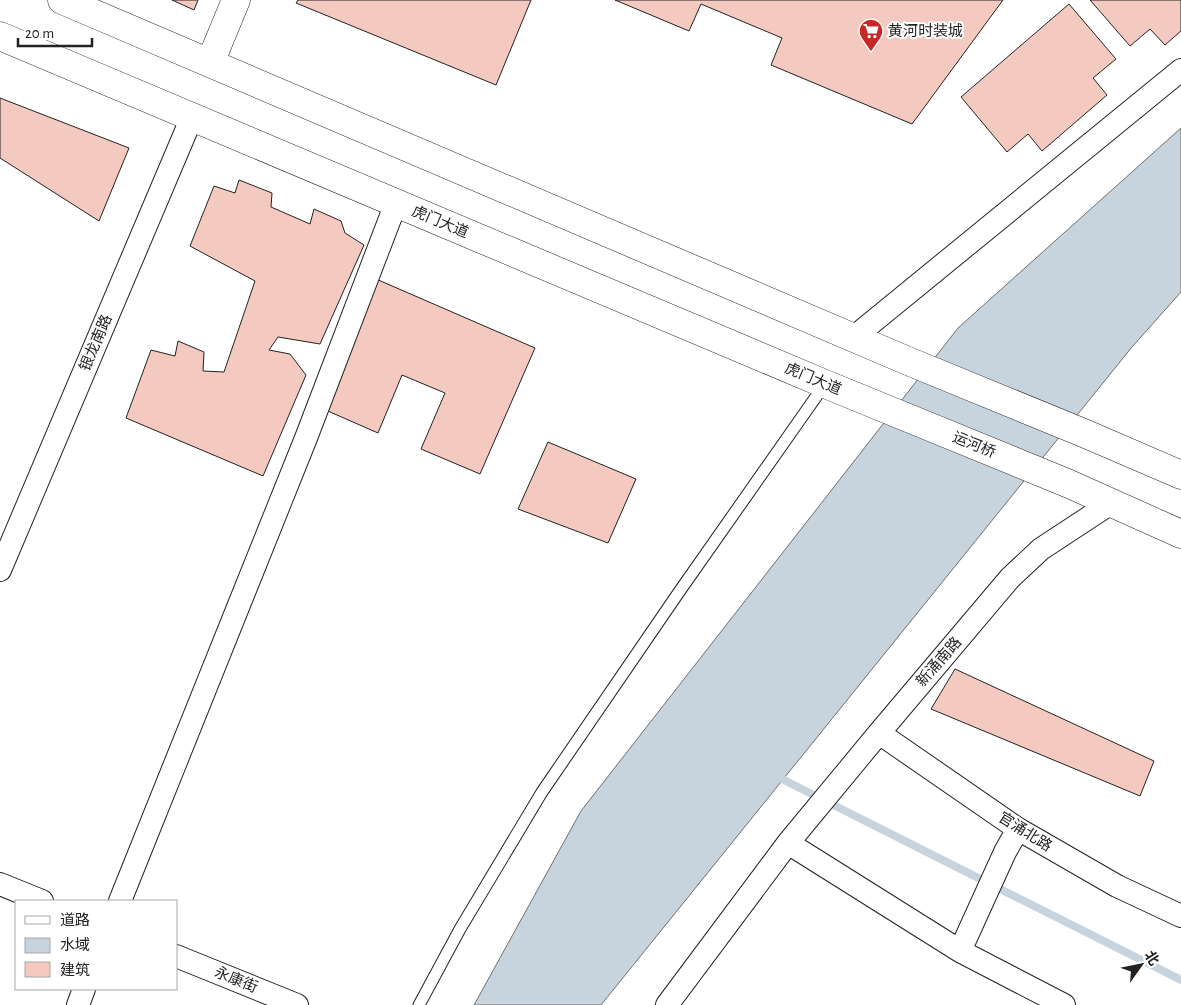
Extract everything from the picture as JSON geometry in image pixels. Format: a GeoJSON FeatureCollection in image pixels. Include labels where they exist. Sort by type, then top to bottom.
{"type":"FeatureCollection","features":[{"type":"Feature","properties":{"kind":"main road"},"geometry":{"type":"LineString","coordinates":[[62,0],[853,338],[1181,475]]}},
{"type":"Feature","properties":{"kind":"main road"},"geometry":{"type":"LineString","coordinates":[[210,63],[236,0]]}},
{"type":"Feature","properties":{"kind":"main road","name":"虎门大道"},"geometry":{"type":"LineString","coordinates":[[0,36],[880,407]]}},
{"type":"Feature","properties":{"kind":"main road","name":"运河桥"},"geometry":{"type":"LineString","coordinates":[[880,407],[1111,502]]}},
{"type":"Feature","properties":{"kind":"main road"},"geometry":{"type":"LineString","coordinates":[[1111,502],[1181,534]]}},
{"type":"Feature","properties":{"kind":"street"},"geometry":{"type":"LineString","coordinates":[[853,338],[1181,70]]}},
{"type":"Feature","properties":{"kind":"street","name":"银龙南路"},"geometry":{"type":"LineString","coordinates":[[0,570],[192,117]]}},
{"type":"Feature","properties":{"kind":"street"},"geometry":{"type":"LineString","coordinates":[[120,900],[306,438],[396,204]]}},
{"type":"Feature","properties":{"kind":"street","name":"新涌南路"},"geometry":{"type":"LineString","coordinates":[[667,1005],[788,843],[1010,578],[1042,549],[1111,502]]}},
{"type":"Feature","properties":{"kind":"street","name":"官涌北路"},"geometry":{"type":"LineString","coordinates":[[879,733],[1018,829],[1117,886],[1181,916]]}},
{"type":"Feature","properties":{"kind":"street"},"geometry":{"type":"LineString","coordinates":[[960,951],[1018,829]]}},
{"type":"Feature","properties":{"kind":"street"},"geometry":{"type":"LineString","coordinates":[[788,843],[960,951],[1064,1005]]}},
{"type":"Feature","properties":{"kind":"street"},"geometry":{"type":"LineString","coordinates":[[0,884],[40,900]]}},
{"type":"Feature","properties":{"kind":"street","name":"永康街"},"geometry":{"type":"LineString","coordinates":[[178,957],[297,1005]]}},
{"type":"Feature","properties":{"kind":"street"},"geometry":{"type":"LineString","coordinates":[[78,1005],[84,990]]}},
{"type":"Feature","properties":{"kind":"lane"},"geometry":{"type":"LineString","coordinates":[[419,1005],[460,929],[542,792],[825,384]]}},
{"type":"Feature","properties":{"kind":"water"},"geometry":{"type":"Polygon","coordinates":[[[1181,128],[1181,292],[1132,347],[601,1005],[474,1005],[581,811],[958,328],[1181,128]]]}},
{"type":"Feature","properties":{"kind":"building"},"geometry":{"type":"Polygon","coordinates":[[[172,0],[198,0],[194,10],[172,0]]]}},
{"type":"Feature","properties":{"kind":"building"},"geometry":{"type":"Polygon","coordinates":[[[298,0],[531,0],[496,85],[296,3],[298,0]]]}},
{"type":"Feature","properties":{"kind":"building","name":"黄河时装城"},"geometry":{"type":"Polygon","coordinates":[[[615,0],[1003,0],[912,124],[771,65],[782,38],[701,4],[689,31],[615,0]]]}},
{"type":"Feature","properties":{"kind":"building"},"geometry":{"type":"Polygon","coordinates":[[[1090,0],[1181,0],[1181,31],[1165,45],[1150,29],[1130,46],[1090,0]]]}},
{"type":"Feature","properties":{"kind":"building"},"geometry":{"type":"Polygon","coordinates":[[[1069,4],[1116,59],[1093,78],[1107,95],[1042,151],[1028,134],[1007,152],[961,97],[1069,4]]]}},
{"type":"Feature","properties":{"kind":"building"},"geometry":{"type":"Polygon","coordinates":[[[0,98],[129,148],[99,221],[0,158],[0,98]]]}},
{"type":"Feature","properties":{"kind":"building"},"geometry":{"type":"Polygon","coordinates":[[[239,180],[272,193],[271,207],[310,224],[314,209],[341,221],[345,233],[364,245],[320,344],[278,337],[269,350],[290,354],[306,375],[263,476],[126,418],[151,350],[175,356],[178,341],[204,352],[203,371],[224,372],[255,281],[190,246],[214,186],[235,193],[239,180]]]}},
{"type":"Feature","properties":{"kind":"building"},"geometry":{"type":"Polygon","coordinates":[[[376,279],[535,348],[480,474],[421,449],[445,393],[402,375],[378,433],[321,408],[376,279]]]}},
{"type":"Feature","properties":{"kind":"building"},"geometry":{"type":"Polygon","coordinates":[[[548,442],[636,479],[608,543],[518,509],[548,442]]]}},
{"type":"Feature","properties":{"kind":"building"},"geometry":{"type":"Polygon","coordinates":[[[955,669],[1154,761],[1140,796],[931,709],[955,669]]]}},
{"type":"Feature","properties":{"kind":"waterway"},"geometry":{"type":"LineString","coordinates":[[774,775],[1181,980]]}},
{"type":"Feature","properties":{"kind":"place","name":"黄河时装城"},"geometry":{"type":"Point","coordinates":[871,52]}}]}
